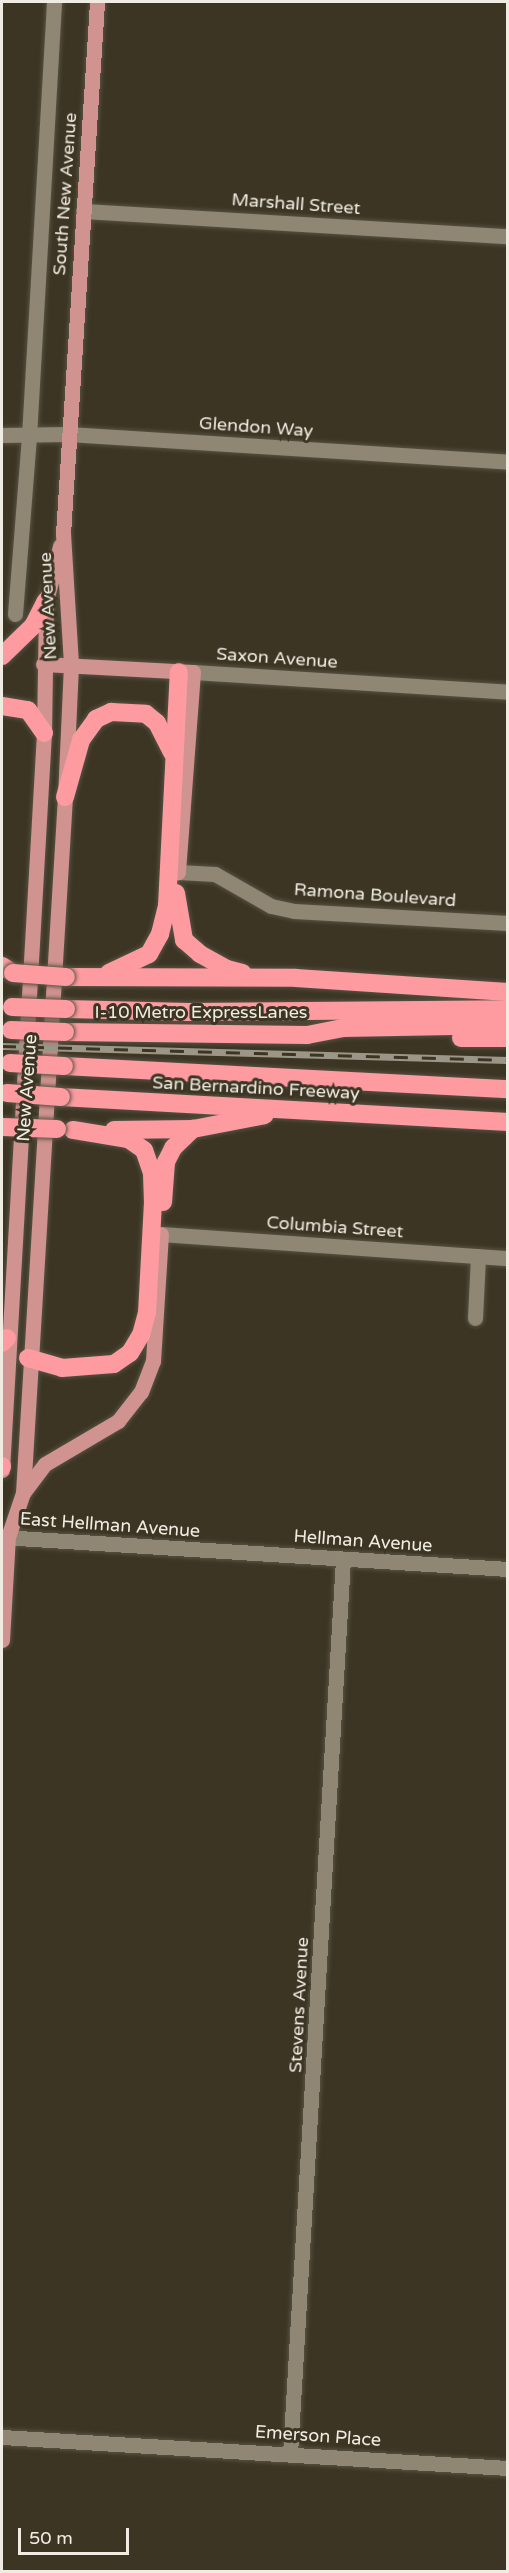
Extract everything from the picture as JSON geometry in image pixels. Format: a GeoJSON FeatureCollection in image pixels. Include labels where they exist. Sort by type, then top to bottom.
{"type":"FeatureCollection","features":[{"type":"Feature","properties":{"kind":"highway"},"geometry":{"type":"LineString","coordinates":[[2,656],[33,626],[46,601]]}},
{"type":"Feature","properties":{"kind":"highway"},"geometry":{"type":"LineString","coordinates":[[95,978],[128,967],[148,954],[160,934],[166,906],[172,754],[186,672]]}},
{"type":"Feature","properties":{"kind":"highway"},"geometry":{"type":"LineString","coordinates":[[2,706],[28,710],[44,733]]}},
{"type":"Feature","properties":{"kind":"highway"},"geometry":{"type":"LineString","coordinates":[[65,797],[81,741],[96,719],[111,712],[146,714],[161,729],[172,754]]}},
{"type":"Feature","properties":{"kind":"highway"},"geometry":{"type":"LineString","coordinates":[[178,872],[176,900],[184,940],[200,954],[227,969],[268,978]]}},
{"type":"Feature","properties":{"kind":"highway"},"geometry":{"type":"LineString","coordinates":[[5,971],[95,978],[268,978],[507,993]]}},
{"type":"Feature","properties":{"kind":"highway"},"geometry":{"type":"LineString","coordinates":[[7,1007],[213,1012],[507,1009]]}},
{"type":"Feature","properties":{"kind":"highway","name":"I-10 Metro ExpressLanes"},"geometry":{"type":"LineString","coordinates":[[6,1030],[307,1035],[342,1028],[507,1025]]}},
{"type":"Feature","properties":{"kind":"highway"},"geometry":{"type":"LineString","coordinates":[[307,1035],[507,1038]]}},
{"type":"Feature","properties":{"kind":"highway"},"geometry":{"type":"LineString","coordinates":[[6,1062],[507,1089]]}},
{"type":"Feature","properties":{"kind":"highway"},"geometry":{"type":"LineString","coordinates":[[253,1074],[507,1078]]}},
{"type":"Feature","properties":{"kind":"highway","name":"San Bernardino Freeway"},"geometry":{"type":"LineString","coordinates":[[4,1093],[282,1111],[507,1122]]}},
{"type":"Feature","properties":{"kind":"highway"},"geometry":{"type":"LineString","coordinates":[[2,1127],[65,1130],[193,1129],[282,1111]]}},
{"type":"Feature","properties":{"kind":"highway"},"geometry":{"type":"LineString","coordinates":[[161,1234],[166,1162],[173,1148],[193,1129]]}},
{"type":"Feature","properties":{"kind":"highway"},"geometry":{"type":"LineString","coordinates":[[28,1358],[63,1368],[114,1364],[130,1353],[141,1335],[147,1313],[153,1203],[152,1173],[144,1150],[128,1139],[65,1130]]}},
{"type":"Feature","properties":{"kind":"main road","name":"South New Avenue"},"geometry":{"type":"LineString","coordinates":[[68,434],[73,390],[97,2]]}},
{"type":"Feature","properties":{"kind":"main road"},"geometry":{"type":"LineString","coordinates":[[63,534],[68,434]]}},
{"type":"Feature","properties":{"kind":"main road","name":"New Avenue"},"geometry":{"type":"LineString","coordinates":[[2,1468],[4,1341],[44,733],[43,664],[46,601],[63,534]]}},
{"type":"Feature","properties":{"kind":"main road","name":"New Avenue"},"geometry":{"type":"LineString","coordinates":[[5,1537],[23,1493],[28,1358],[65,797],[71,664],[63,534]]}},
{"type":"Feature","properties":{"kind":"main road","name":"Saxon Avenue"},"geometry":{"type":"LineString","coordinates":[[43,664],[186,672]]}},
{"type":"Feature","properties":{"kind":"main road"},"geometry":{"type":"LineString","coordinates":[[178,872],[186,672]]}},
{"type":"Feature","properties":{"kind":"main road"},"geometry":{"type":"LineString","coordinates":[[23,1493],[45,1464],[118,1420],[141,1392],[153,1361],[161,1234]]}},
{"type":"Feature","properties":{"kind":"main road","name":"New Avenue"},"geometry":{"type":"LineString","coordinates":[[2,1518],[5,1537],[2,1640]]}},
{"type":"Feature","properties":{"kind":"street"},"geometry":{"type":"LineString","coordinates":[[15,614],[29,436],[54,2]]}},
{"type":"Feature","properties":{"kind":"street","name":"Marshall Street"},"geometry":{"type":"LineString","coordinates":[[83,211],[507,236]]}},
{"type":"Feature","properties":{"kind":"street","name":"Glendon Way"},"geometry":{"type":"LineString","coordinates":[[2,435],[68,434],[507,462]]}},
{"type":"Feature","properties":{"kind":"street","name":"Saxon Avenue"},"geometry":{"type":"LineString","coordinates":[[186,672],[507,692]]}},
{"type":"Feature","properties":{"kind":"street","name":"Ramona Boulevard"},"geometry":{"type":"LineString","coordinates":[[178,872],[215,874],[271,906],[294,911],[507,923]]}},
{"type":"Feature","properties":{"kind":"street","name":"Columbia Street"},"geometry":{"type":"LineString","coordinates":[[161,1234],[507,1258]]}},
{"type":"Feature","properties":{"kind":"street"},"geometry":{"type":"LineString","coordinates":[[475,1318],[478,1256]]}},
{"type":"Feature","properties":{"kind":"street","name":"East Hellman Avenue"},"geometry":{"type":"LineString","coordinates":[[5,1537],[216,1551]]}},
{"type":"Feature","properties":{"kind":"street","name":"Hellman Avenue"},"geometry":{"type":"LineString","coordinates":[[216,1551],[507,1569]]}},
{"type":"Feature","properties":{"kind":"street","name":"Stevens Avenue"},"geometry":{"type":"LineString","coordinates":[[290,2454],[343,1559]]}},
{"type":"Feature","properties":{"kind":"street","name":"Emerson Place"},"geometry":{"type":"LineString","coordinates":[[2,2437],[507,2468]]}},
{"type":"Feature","properties":{"kind":"railway"},"geometry":{"type":"LineString","coordinates":[[2,1046],[508,1060]]}}]}
